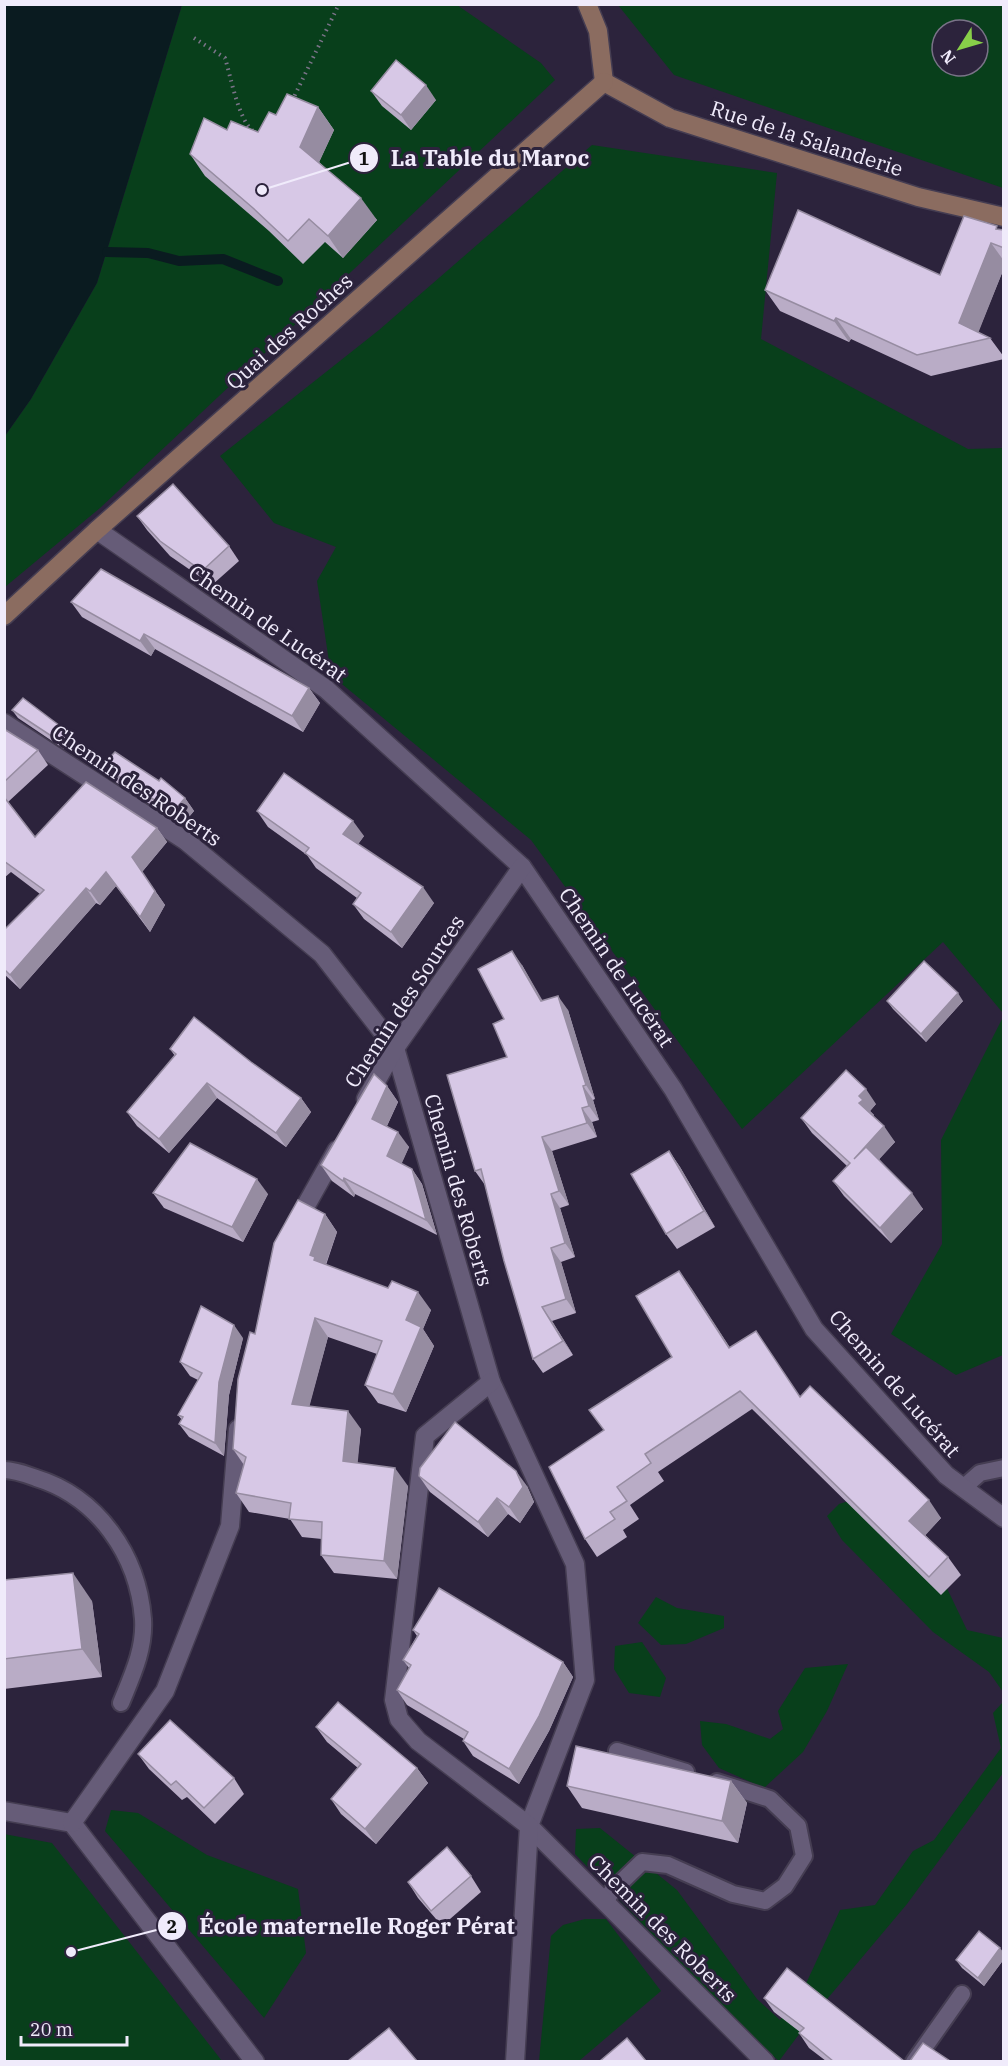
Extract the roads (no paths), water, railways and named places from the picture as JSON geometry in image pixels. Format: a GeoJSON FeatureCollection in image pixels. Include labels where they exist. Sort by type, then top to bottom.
{"type":"FeatureCollection","features":[{"type":"Feature","properties":{"kind":"street"},"geometry":{"type":"LineString","coordinates":[[587,4],[598,31],[604,82]]}},
{"type":"Feature","properties":{"kind":"street","name":"Rue de la Salanderie"},"geometry":{"type":"LineString","coordinates":[[604,82],[670,118],[918,197],[1004,217]]}},
{"type":"Feature","properties":{"kind":"street","name":"Quai des Roches"},"geometry":{"type":"LineString","coordinates":[[4,616],[97,530],[604,82]]}},
{"type":"Feature","properties":{"kind":"street","name":"Chemin de Lucérat"},"geometry":{"type":"LineString","coordinates":[[97,530],[326,689],[522,867],[673,1089],[814,1329],[946,1475],[1004,1518]]}},
{"type":"Feature","properties":{"kind":"street","name":"Chemin des Roberts"},"geometry":{"type":"LineString","coordinates":[[4,723],[186,841],[295,931],[322,954],[395,1048],[491,1382],[575,1564],[585,1680],[529,1826],[514,2061]]}},
{"type":"Feature","properties":{"kind":"street","name":"Chemin des Sources"},"geometry":{"type":"LineString","coordinates":[[355,1118],[395,1048],[522,867]]}},
{"type":"Feature","properties":{"kind":"street"},"geometry":{"type":"LineString","coordinates":[[287,1239],[344,1138]]}},
{"type":"Feature","properties":{"kind":"street","name":"Chemin des Roberts"},"geometry":{"type":"LineString","coordinates":[[491,1382],[425,1436],[394,1700],[399,1719],[418,1741],[529,1826],[765,2061]]}},
{"type":"Feature","properties":{"kind":"street"},"geometry":{"type":"LineString","coordinates":[[72,1823],[165,1691],[230,1526],[239,1407]]}},
{"type":"Feature","properties":{"kind":"street"},"geometry":{"type":"LineString","coordinates":[[4,1811],[72,1823],[255,2061]]}},
{"type":"Feature","properties":{"kind":"lane"},"geometry":{"type":"LineString","coordinates":[[963,1488],[980,1473],[1004,1468]]}},
{"type":"Feature","properties":{"kind":"lane"},"geometry":{"type":"LineString","coordinates":[[4,1470],[13,1470],[53,1483],[90,1507],[118,1539],[136,1578],[143,1621],[138,1663],[121,1703]]}},
{"type":"Feature","properties":{"kind":"lane"},"geometry":{"type":"LineString","coordinates":[[605,1902],[642,1862],[668,1865],[733,1894],[765,1901],[785,1886],[804,1856],[798,1826],[770,1799],[617,1751]]}},
{"type":"Feature","properties":{"kind":"lane"},"geometry":{"type":"LineString","coordinates":[[914,2061],[962,1994]]}},
{"type":"Feature","properties":{"kind":"waterway"},"geometry":{"type":"LineString","coordinates":[[107,252],[148,253],[179,261],[223,259],[278,281]]}},
{"type":"Feature","properties":{"kind":"place","name":"La Table du Maroc"},"geometry":{"type":"Point","coordinates":[262,190]}},
{"type":"Feature","properties":{"kind":"place","name":"École maternelle Roger Pérat"},"geometry":{"type":"Point","coordinates":[71,1952]}}]}
